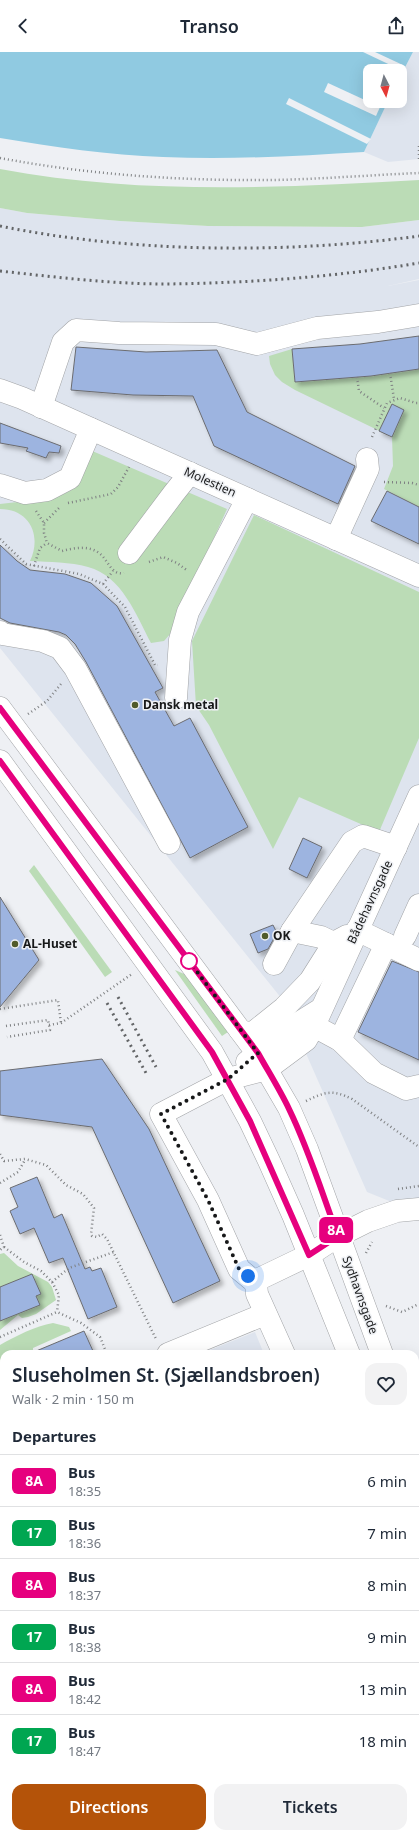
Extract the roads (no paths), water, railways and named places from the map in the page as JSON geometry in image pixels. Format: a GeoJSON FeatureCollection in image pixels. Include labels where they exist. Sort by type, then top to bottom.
{"type":"FeatureCollection","features":[{"type":"Feature","properties":{"kind":"street"},"geometry":{"type":"LineString","coordinates":[[41,407],[63,342],[76,330],[119,333],[216,334],[257,344],[318,328],[378,322],[419,315]]}},
{"type":"Feature","properties":{"kind":"street","name":"Molestien"},"geometry":{"type":"LineString","coordinates":[[0,390],[91,429],[419,576]]}},
{"type":"Feature","properties":{"kind":"street"},"geometry":{"type":"LineString","coordinates":[[0,485],[25,493],[47,490],[70,478],[91,429]]}},
{"type":"Feature","properties":{"kind":"street"},"geometry":{"type":"LineString","coordinates":[[336,539],[368,469],[367,459]]}},
{"type":"Feature","properties":{"kind":"street"},"geometry":{"type":"LineString","coordinates":[[135,563],[174,493],[190,474]]}},
{"type":"Feature","properties":{"kind":"street"},"geometry":{"type":"LineString","coordinates":[[176,698],[180,640],[188,612],[247,499]]}},
{"type":"Feature","properties":{"kind":"street"},"geometry":{"type":"LineString","coordinates":[[0,632],[2,634],[43,641],[60,648],[75,668],[170,843]]}},
{"type":"Feature","properties":{"kind":"street","name":"Sydhavnsgade"},"geometry":{"type":"LineString","coordinates":[[0,708],[262,1061],[289,1108],[307,1149],[381,1350]]}},
{"type":"Feature","properties":{"kind":"street"},"geometry":{"type":"LineString","coordinates":[[0,761],[212,1052],[228,1079],[269,1162],[347,1350]]}},
{"type":"Feature","properties":{"kind":"street","name":"Bådehavnsgade"},"geometry":{"type":"LineString","coordinates":[[256,1283],[239,1269],[208,1200],[161,1114],[262,1061],[306,1040],[318,1017],[351,935],[417,808]]}},
{"type":"Feature","properties":{"kind":"street"},"geometry":{"type":"LineString","coordinates":[[274,964],[292,931],[352,842],[363,836],[396,847]]}},
{"type":"Feature","properties":{"kind":"street"},"geometry":{"type":"LineString","coordinates":[[340,1040],[403,941],[419,905]]}},
{"type":"Feature","properties":{"kind":"street"},"geometry":{"type":"LineString","coordinates":[[292,931],[321,937],[351,935],[403,941],[419,960]]}},
{"type":"Feature","properties":{"kind":"street"},"geometry":{"type":"LineString","coordinates":[[240,1030],[245,1033],[254,1032],[284,1008],[351,935]]}},
{"type":"Feature","properties":{"kind":"street"},"geometry":{"type":"LineString","coordinates":[[318,1017],[374,1073],[406,1090],[419,1086]]}},
{"type":"Feature","properties":{"kind":"street"},"geometry":{"type":"LineString","coordinates":[[282,1350],[257,1294],[256,1283],[266,1274],[309,1255],[338,1236],[379,1217],[397,1211],[419,1209]]}},
{"type":"Feature","properties":{"kind":"street"},"geometry":{"type":"LineString","coordinates":[[162,1347],[265,1314]]}},
{"type":"Feature","properties":{"kind":"water"},"geometry":{"type":"Polygon","coordinates":[[[0,52],[413,52],[407,64],[363,64],[363,108],[385,108],[364,152],[238,158],[163,157],[102,152],[0,138],[0,52]]]}},
{"type":"Feature","properties":{"kind":"railway"},"geometry":{"type":"LineString","coordinates":[[0,226],[50,235],[102,241],[155,246],[209,248],[316,246],[419,236]]}},
{"type":"Feature","properties":{"kind":"railway"},"geometry":{"type":"LineString","coordinates":[[0,271],[62,278],[145,284],[166,284],[230,282],[324,276],[419,263]]}},
{"type":"Feature","properties":{"kind":"railway"},"geometry":{"type":"LineString","coordinates":[[118,997],[156,1067]]}},
{"type":"Feature","properties":{"kind":"railway"},"geometry":{"type":"LineString","coordinates":[[107,1003],[146,1073]]}},
{"type":"Feature","properties":{"kind":"place","name":"Dansk metal"},"geometry":{"type":"Point","coordinates":[135,705]}},
{"type":"Feature","properties":{"kind":"place","name":"OK"},"geometry":{"type":"Point","coordinates":[265,936]}},
{"type":"Feature","properties":{"kind":"place","name":"AL-Huset"},"geometry":{"type":"Point","coordinates":[15,944]}}]}
